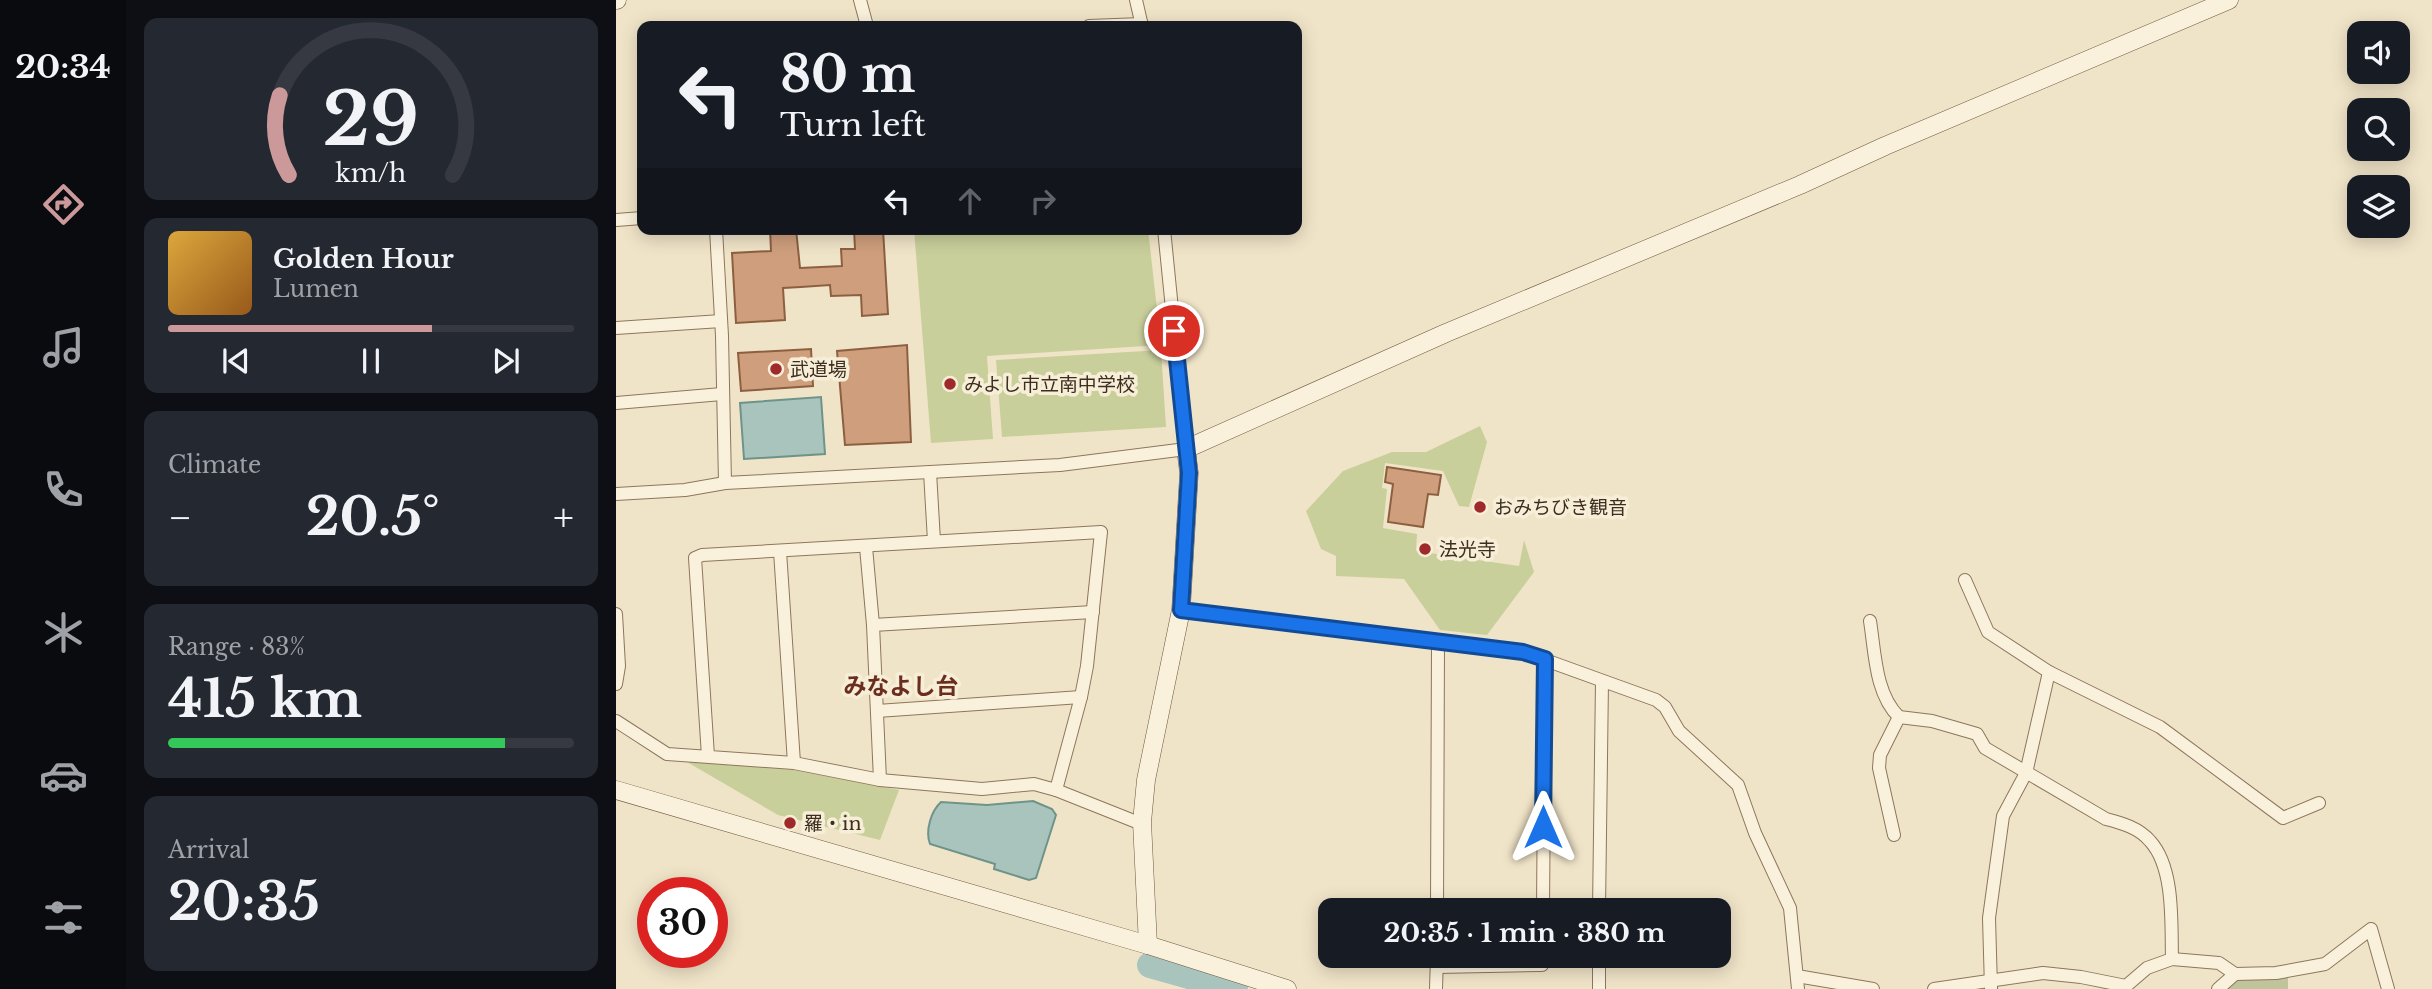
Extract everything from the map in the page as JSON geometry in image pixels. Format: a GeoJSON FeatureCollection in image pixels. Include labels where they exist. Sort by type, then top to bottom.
{"type":"FeatureCollection","features":[{"type":"Feature","properties":{"kind":"street"},"geometry":{"type":"LineString","coordinates":[[860,0],[866,21]]}},
{"type":"Feature","properties":{"kind":"street"},"geometry":{"type":"LineString","coordinates":[[1136,0],[1141,21]]}},
{"type":"Feature","properties":{"kind":"street"},"geometry":{"type":"LineString","coordinates":[[616,494],[685,490],[725,483],[1060,466],[1186,449],[1446,334],[2229,0]]}},
{"type":"Feature","properties":{"kind":"street"},"geometry":{"type":"LineString","coordinates":[[616,220],[637,218]]}},
{"type":"Feature","properties":{"kind":"street"},"geometry":{"type":"LineString","coordinates":[[716,235],[725,483]]}},
{"type":"Feature","properties":{"kind":"street"},"geometry":{"type":"LineString","coordinates":[[1148,946],[1142,822],[1146,780],[1181,610],[1189,473],[1165,235]]}},
{"type":"Feature","properties":{"kind":"street"},"geometry":{"type":"LineString","coordinates":[[616,328],[721,321]]}},
{"type":"Feature","properties":{"kind":"street"},"geometry":{"type":"LineString","coordinates":[[616,403],[722,394]]}},
{"type":"Feature","properties":{"kind":"street"},"geometry":{"type":"LineString","coordinates":[[930,472],[934,541]]}},
{"type":"Feature","properties":{"kind":"street"},"geometry":{"type":"LineString","coordinates":[[708,757],[695,558],[702,555],[1101,532],[1082,697],[1056,790]]}},
{"type":"Feature","properties":{"kind":"street"},"geometry":{"type":"LineString","coordinates":[[866,547],[873,625],[880,780]]}},
{"type":"Feature","properties":{"kind":"street"},"geometry":{"type":"LineString","coordinates":[[780,551],[794,762]]}},
{"type":"Feature","properties":{"kind":"street"},"geometry":{"type":"LineString","coordinates":[[1965,580],[1988,632],[2049,672],[2160,727],[2283,818],[2319,803]]}},
{"type":"Feature","properties":{"kind":"street"},"geometry":{"type":"LineString","coordinates":[[1181,610],[1523,652],[1656,700],[1665,706],[1679,731],[1738,785],[1755,832],[1790,908],[1798,982],[1873,989]]}},
{"type":"Feature","properties":{"kind":"street"},"geometry":{"type":"LineString","coordinates":[[873,625],[1093,612]]}},
{"type":"Feature","properties":{"kind":"street"},"geometry":{"type":"LineString","coordinates":[[616,614],[619,666],[616,684]]}},
{"type":"Feature","properties":{"kind":"street"},"geometry":{"type":"LineString","coordinates":[[1870,621],[1880,683],[1889,708],[1899,717],[1933,722],[1977,734],[1985,748],[2106,819],[2140,832],[2152,842],[2167,878],[2173,917],[2172,959]]}},
{"type":"Feature","properties":{"kind":"street"},"geometry":{"type":"LineString","coordinates":[[1437,898],[1438,643]]}},
{"type":"Feature","properties":{"kind":"street"},"geometry":{"type":"LineString","coordinates":[[1543,898],[1545,659]]}},
{"type":"Feature","properties":{"kind":"street"},"geometry":{"type":"LineString","coordinates":[[1991,985],[1989,918],[2003,816],[2026,773],[2049,672]]}},
{"type":"Feature","properties":{"kind":"street"},"geometry":{"type":"LineString","coordinates":[[1600,898],[1602,681]]}},
{"type":"Feature","properties":{"kind":"street"},"geometry":{"type":"LineString","coordinates":[[877,711],[1082,697]]}},
{"type":"Feature","properties":{"kind":"street"},"geometry":{"type":"LineString","coordinates":[[1894,835],[1880,768],[1880,755],[1899,717]]}},
{"type":"Feature","properties":{"kind":"street"},"geometry":{"type":"LineString","coordinates":[[616,721],[667,754],[794,762],[880,780],[982,789],[1034,784],[1142,822]]}},
{"type":"Feature","properties":{"kind":"street"},"geometry":{"type":"LineString","coordinates":[[616,790],[1287,989]]}},
{"type":"Feature","properties":{"kind":"street"},"geometry":{"type":"LineString","coordinates":[[1934,989],[1991,985],[2043,973],[2126,986],[2147,968],[2172,959],[2219,963],[2235,974],[2276,973],[2325,964],[2371,929],[2389,989]]}},
{"type":"Feature","properties":{"kind":"street"},"geometry":{"type":"LineString","coordinates":[[1436,989],[1437,968]]}},
{"type":"Feature","properties":{"kind":"street"},"geometry":{"type":"LineString","coordinates":[[1599,968],[1599,989]]}},
{"type":"Feature","properties":{"kind":"street"},"geometry":{"type":"LineString","coordinates":[[2218,989],[2235,974]]}},
{"type":"Feature","properties":{"kind":"green space"},"geometry":{"type":"Polygon","coordinates":[[[914,235],[1149,235],[1161,345],[987,356],[993,439],[931,443],[914,235]]]}},
{"type":"Feature","properties":{"kind":"green space"},"geometry":{"type":"Polygon","coordinates":[[[1161,350],[1166,427],[1002,437],[996,360],[1161,350]]]}},
{"type":"Feature","properties":{"kind":"green space"},"geometry":{"type":"Polygon","coordinates":[[[1480,426],[1487,442],[1469,507],[1459,506],[1443,471],[1385,463],[1382,488],[1387,489],[1383,528],[1417,534],[1416,551],[1519,566],[1524,540],[1534,572],[1487,635],[1440,630],[1404,579],[1336,576],[1336,556],[1321,549],[1306,511],[1343,471],[1392,452],[1426,452],[1480,426]]]}},
{"type":"Feature","properties":{"kind":"green space"},"geometry":{"type":"Polygon","coordinates":[[[687,762],[794,770],[899,790],[880,840],[778,815],[687,762]]]}},
{"type":"Feature","properties":{"kind":"green space"},"geometry":{"type":"Polygon","coordinates":[[[2288,977],[2288,989],[2222,989],[2241,978],[2288,977]]]}},
{"type":"Feature","properties":{"kind":"water"},"geometry":{"type":"Polygon","coordinates":[[[821,397],[825,454],[744,459],[740,403],[821,397]]]}},
{"type":"Feature","properties":{"kind":"water"},"geometry":{"type":"Polygon","coordinates":[[[1033,801],[1052,809],[1056,815],[1036,878],[1029,880],[994,869],[995,864],[930,844],[930,821],[941,802],[987,805],[1033,801]]]}},
{"type":"Feature","properties":{"kind":"building"},"geometry":{"type":"Polygon","coordinates":[[[770,235],[797,235],[800,268],[842,266],[841,249],[855,249],[854,235],[883,235],[888,314],[862,316],[861,295],[831,296],[830,285],[783,288],[785,320],[736,323],[732,253],[771,251],[770,235]]]}},
{"type":"Feature","properties":{"kind":"building"},"geometry":{"type":"Polygon","coordinates":[[[907,345],[911,442],[845,445],[837,351],[907,345]]]}},
{"type":"Feature","properties":{"kind":"building","name":"武道場"},"geometry":{"type":"Polygon","coordinates":[[[811,349],[813,386],[741,391],[738,353],[811,349]]]}},
{"type":"Feature","properties":{"kind":"building"},"geometry":{"type":"Polygon","coordinates":[[[1387,467],[1441,475],[1438,495],[1428,494],[1423,527],[1388,522],[1393,484],[1385,482],[1387,467]]]}},
{"type":"Feature","properties":{"kind":"waterway"},"geometry":{"type":"LineString","coordinates":[[1150,965],[1235,989]]}},
{"type":"Feature","properties":{"kind":"place","name":"武道場"},"geometry":{"type":"Point","coordinates":[776,369]}},
{"type":"Feature","properties":{"kind":"place","name":"みよし市立南中学校"},"geometry":{"type":"Point","coordinates":[950,384]}},
{"type":"Feature","properties":{"kind":"place","name":"おみちびき観音"},"geometry":{"type":"Point","coordinates":[1480,507]}},
{"type":"Feature","properties":{"kind":"place","name":"法光寺"},"geometry":{"type":"Point","coordinates":[1425,549]}},
{"type":"Feature","properties":{"kind":"place","name":"羅・in"},"geometry":{"type":"Point","coordinates":[790,823]}},
{"type":"Feature","properties":{"kind":"district","name":"みなよし台"},"geometry":{"type":"Point","coordinates":[901,686]}},
{"type":"Feature","properties":{"kind":"route"},"geometry":{"type":"LineString","coordinates":[[1174,331],[1189,473],[1181,610],[1523,652],[1545,659],[1543,827]]}}]}
